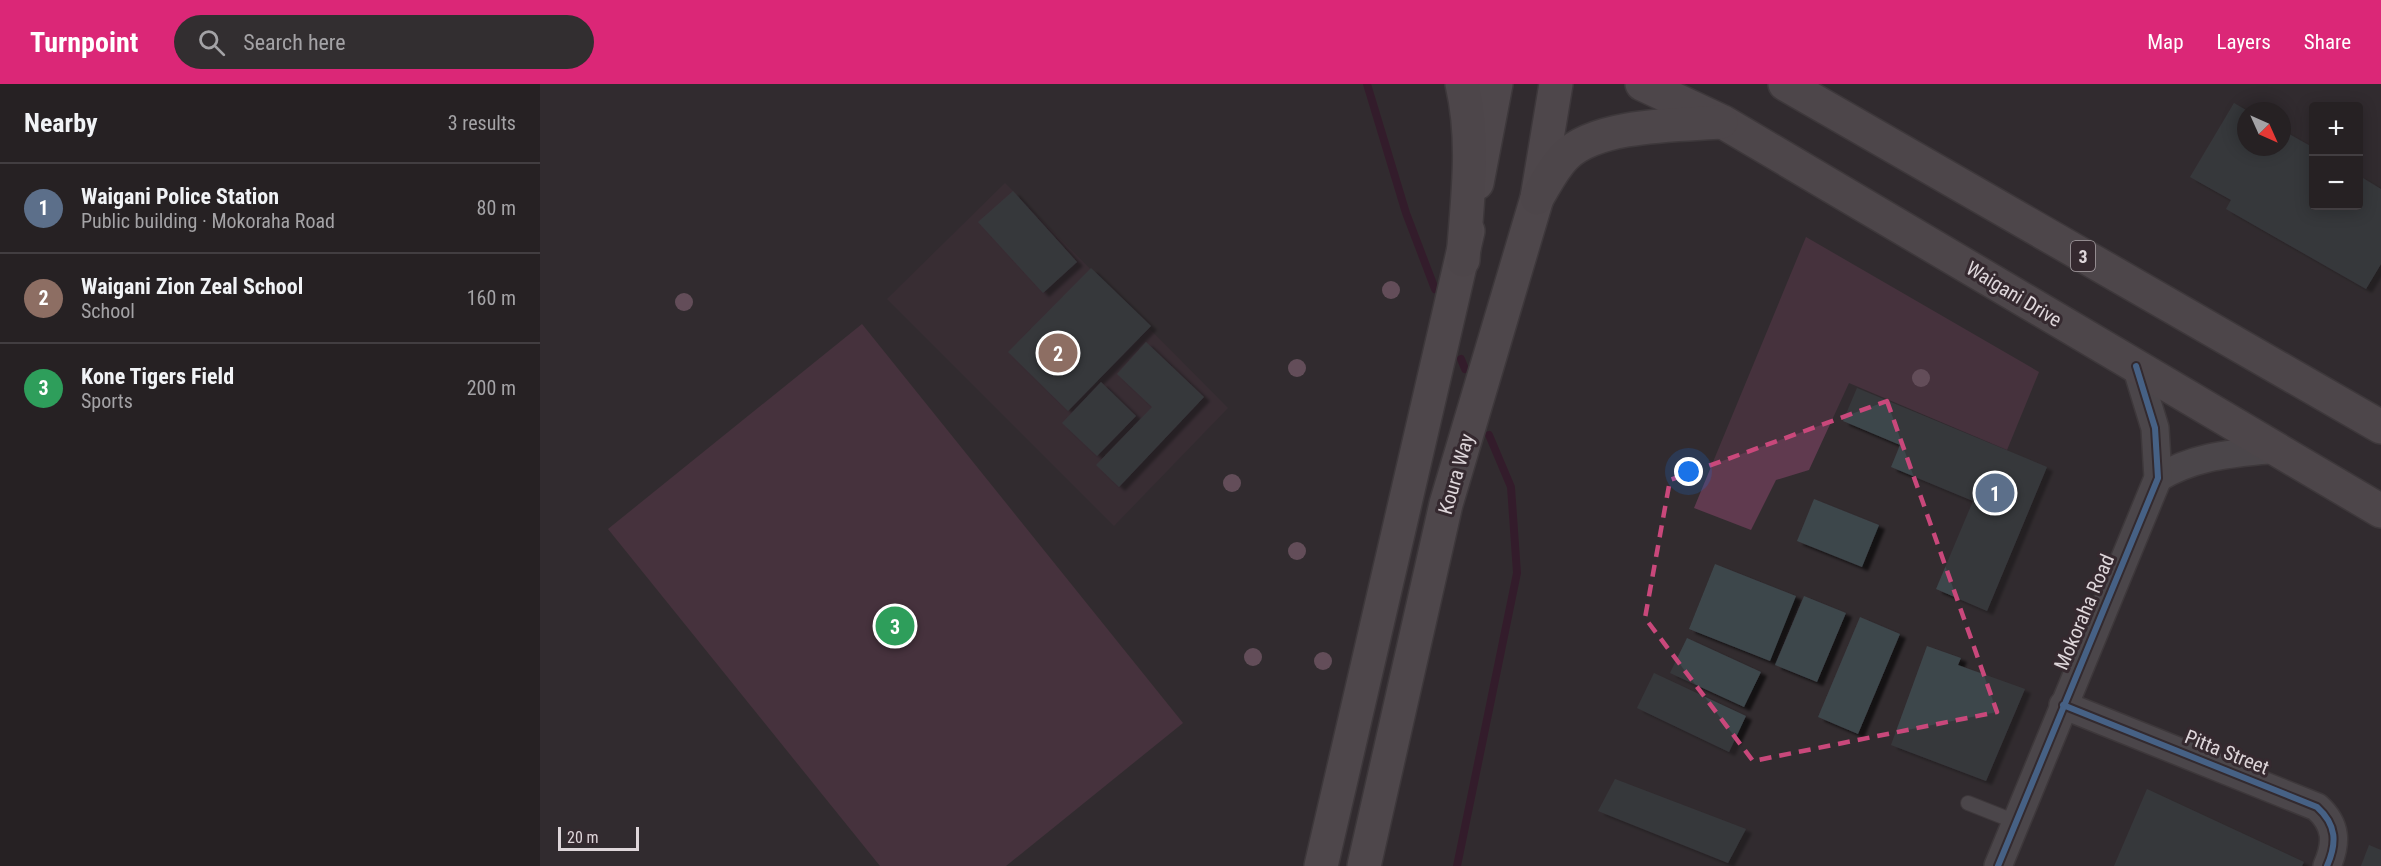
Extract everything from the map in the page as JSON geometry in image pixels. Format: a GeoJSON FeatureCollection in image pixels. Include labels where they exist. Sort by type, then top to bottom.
{"type":"FeatureCollection","features":[{"type":"Feature","properties":{"kind":"highway"},"geometry":{"type":"LineString","coordinates":[[1462,84],[1468,111],[1472,151],[1463,260]]}},
{"type":"Feature","properties":{"kind":"highway","name":"Waigani Drive"},"geometry":{"type":"LineString","coordinates":[[1642,84],[1723,122],[2381,511]]}},
{"type":"Feature","properties":{"kind":"highway","name":"3"},"geometry":{"type":"LineString","coordinates":[[1785,84],[2381,427]]}},
{"type":"Feature","properties":{"kind":"highway"},"geometry":{"type":"LineString","coordinates":[[1537,198],[1565,156],[1581,144],[1610,134],[1640,128],[1723,122]]}},
{"type":"Feature","properties":{"kind":"main road","name":"Koura Way"},"geometry":{"type":"LineString","coordinates":[[1321,866],[1463,260],[1496,84]]}},
{"type":"Feature","properties":{"kind":"main road","name":"Koura Way"},"geometry":{"type":"LineString","coordinates":[[1364,866],[1446,504],[1537,198],[1556,84]]}},
{"type":"Feature","properties":{"kind":"street","name":"Mokoraha Road"},"geometry":{"type":"LineString","coordinates":[[1998,866],[2158,478],[2155,428],[2136,366]]}},
{"type":"Feature","properties":{"kind":"street"},"geometry":{"type":"LineString","coordinates":[[2158,478],[2178,466],[2196,460],[2217,455],[2276,449]]}},
{"type":"Feature","properties":{"kind":"street","name":"Pitta Street"},"geometry":{"type":"LineString","coordinates":[[2063,705],[2318,807],[2327,816],[2334,834],[2333,853],[2327,866]]}},
{"type":"Feature","properties":{"kind":"lane"},"geometry":{"type":"LineString","coordinates":[[1968,803],[2016,822]]}},
{"type":"Feature","properties":{"kind":"highlighted area"},"geometry":{"type":"Polygon","coordinates":[[[1887,401],[1997,712],[1753,761],[1645,618],[1670,480],[1887,401]]]}},
{"type":"Feature","properties":{"kind":"shaded area"},"geometry":{"type":"Polygon","coordinates":[[[1005,183],[1228,408],[1114,526],[887,299],[1005,183]]]}},
{"type":"Feature","properties":{"kind":"shaded area"},"geometry":{"type":"Polygon","coordinates":[[[1806,237],[2039,372],[2007,450],[1849,383],[1809,470],[1776,480],[1751,530],[1694,508],[1806,237]]]}},
{"type":"Feature","properties":{"kind":"shaded area"},"geometry":{"type":"Polygon","coordinates":[[[862,324],[1183,723],[1006,866],[880,866],[608,529],[862,324]]]}},
{"type":"Feature","properties":{"kind":"building"},"geometry":{"type":"Polygon","coordinates":[[[2234,103],[2237,105],[2237,156],[2291,156],[2291,135],[2309,145],[2309,210],[2363,210],[2363,178],[2381,189],[2381,264],[2366,289],[2226,209],[2231,200],[2190,177],[2234,103]]]}},
{"type":"Feature","properties":{"kind":"building"},"geometry":{"type":"Polygon","coordinates":[[[1013,191],[1077,262],[1043,293],[978,222],[1013,191]]]}},
{"type":"Feature","properties":{"kind":"building"},"geometry":{"type":"Polygon","coordinates":[[[1091,268],[1151,326],[1068,411],[1008,352],[1091,268]]]}},
{"type":"Feature","properties":{"kind":"building"},"geometry":{"type":"Polygon","coordinates":[[[1146,342],[1204,397],[1119,487],[1096,465],[1152,407],[1117,374],[1146,342]]]}},
{"type":"Feature","properties":{"kind":"building"},"geometry":{"type":"Polygon","coordinates":[[[1101,382],[1136,416],[1097,456],[1062,423],[1101,382]]]}},
{"type":"Feature","properties":{"kind":"building"},"geometry":{"type":"Polygon","coordinates":[[[1857,388],[2047,467],[1987,611],[1936,589],[1973,501],[1891,467],[1900,445],[1843,421],[1857,388]]]}},
{"type":"Feature","properties":{"kind":"building"},"geometry":{"type":"Polygon","coordinates":[[[1814,499],[1879,525],[1862,567],[1797,541],[1814,499]]]}},
{"type":"Feature","properties":{"kind":"building"},"geometry":{"type":"Polygon","coordinates":[[[1715,564],[1796,596],[1770,661],[1689,629],[1715,564]]]}},
{"type":"Feature","properties":{"kind":"building"},"geometry":{"type":"Polygon","coordinates":[[[1804,596],[1846,613],[1817,682],[1775,665],[1804,596]]]}},
{"type":"Feature","properties":{"kind":"building"},"geometry":{"type":"Polygon","coordinates":[[[1860,617],[1900,634],[1858,734],[1818,717],[1860,617]]]}},
{"type":"Feature","properties":{"kind":"building"},"geometry":{"type":"Polygon","coordinates":[[[1687,638],[1761,672],[1744,707],[1670,673],[1687,638]]]}},
{"type":"Feature","properties":{"kind":"building"},"geometry":{"type":"Polygon","coordinates":[[[1927,646],[1961,658],[1958,665],[2025,689],[1986,781],[1891,745],[1927,646]]]}},
{"type":"Feature","properties":{"kind":"building"},"geometry":{"type":"Polygon","coordinates":[[[1654,673],[1746,716],[1729,752],[1637,708],[1654,673]]]}},
{"type":"Feature","properties":{"kind":"building"},"geometry":{"type":"Polygon","coordinates":[[[1615,779],[1746,829],[1728,863],[1598,811],[1615,779]]]}},
{"type":"Feature","properties":{"kind":"building"},"geometry":{"type":"Polygon","coordinates":[[[2147,789],[2304,862],[2302,866],[2114,866],[2147,789]]]}},
{"type":"Feature","properties":{"kind":"building"},"geometry":{"type":"Polygon","coordinates":[[[2369,845],[2381,850],[2381,866],[2361,866],[2369,845]]]}},
{"type":"Feature","properties":{"kind":"waterway"},"geometry":{"type":"LineString","coordinates":[[1367,84],[1406,213],[1435,289]]}},
{"type":"Feature","properties":{"kind":"waterway"},"geometry":{"type":"LineString","coordinates":[[1461,359],[1465,369]]}},
{"type":"Feature","properties":{"kind":"waterway"},"geometry":{"type":"LineString","coordinates":[[1457,866],[1517,573],[1511,487],[1489,435]]}},
{"type":"Feature","properties":{"kind":"cycle path"},"geometry":{"type":"LineString","coordinates":[[1998,866],[2158,478],[2155,428],[2136,366]]}},
{"type":"Feature","properties":{"kind":"cycle path"},"geometry":{"type":"LineString","coordinates":[[2063,705],[2317,807],[2332,828],[2334,842],[2327,866]]}},
{"type":"Feature","properties":{"kind":"place","name":"Waigani Zion Zeal School"},"geometry":{"type":"Point","coordinates":[1058,353]}},
{"type":"Feature","properties":{"kind":"place","name":"Waigani Police Station"},"geometry":{"type":"Point","coordinates":[1995,493]}},
{"type":"Feature","properties":{"kind":"place","name":"Kone Tigers Field"},"geometry":{"type":"Point","coordinates":[895,626]}}]}
